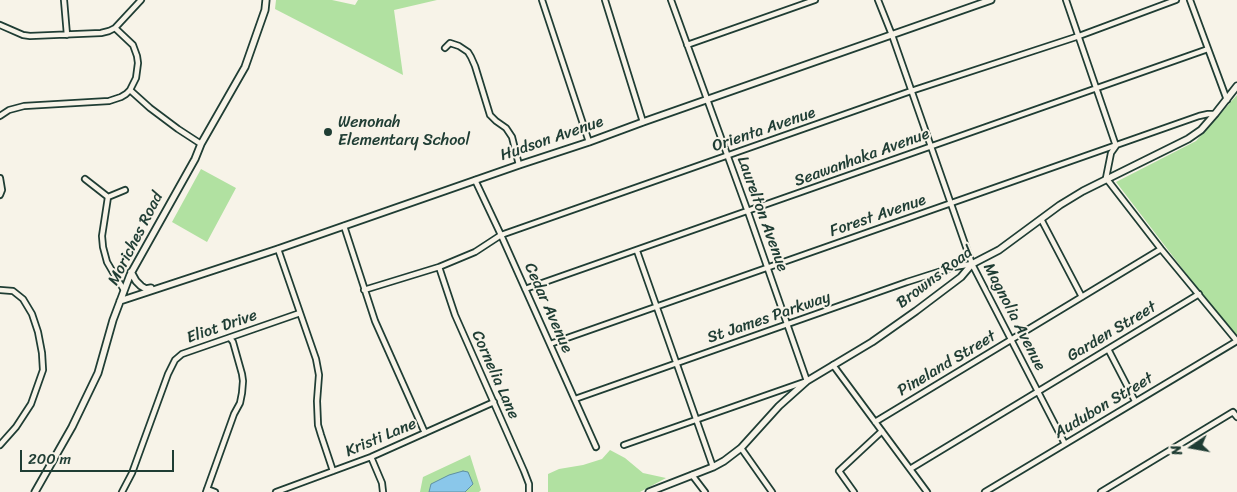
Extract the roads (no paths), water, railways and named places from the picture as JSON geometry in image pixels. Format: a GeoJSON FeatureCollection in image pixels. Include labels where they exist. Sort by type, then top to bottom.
{"type":"FeatureCollection","features":[{"type":"Feature","properties":{"kind":"street"},"geometry":{"type":"LineString","coordinates":[[64,0],[67,35]]}},
{"type":"Feature","properties":{"kind":"street"},"geometry":{"type":"LineString","coordinates":[[0,25],[23,35],[37,36],[109,32],[141,0]]}},
{"type":"Feature","properties":{"kind":"street","name":"Moriches Road"},"geometry":{"type":"LineString","coordinates":[[35,492],[72,427],[98,373],[113,320],[132,272],[245,67],[265,10],[266,0]]}},
{"type":"Feature","properties":{"kind":"street"},"geometry":{"type":"LineString","coordinates":[[542,0],[589,142]]}},
{"type":"Feature","properties":{"kind":"street"},"geometry":{"type":"LineString","coordinates":[[606,0],[643,122]]}},
{"type":"Feature","properties":{"kind":"street","name":"Laurelton Avenue"},"geometry":{"type":"LineString","coordinates":[[671,0],[807,381]]}},
{"type":"Feature","properties":{"kind":"street"},"geometry":{"type":"LineString","coordinates":[[687,45],[815,0]]}},
{"type":"Feature","properties":{"kind":"street","name":"Magnolia Avenue"},"geometry":{"type":"LineString","coordinates":[[878,0],[972,264],[1065,444]]}},
{"type":"Feature","properties":{"kind":"street","name":"Hudson Avenue"},"geometry":{"type":"LineString","coordinates":[[120,301],[589,142],[991,0]]}},
{"type":"Feature","properties":{"kind":"street"},"geometry":{"type":"LineString","coordinates":[[1066,0],[1116,146],[1111,153],[1106,178],[1236,341]]}},
{"type":"Feature","properties":{"kind":"street","name":"Orienta Avenue"},"geometry":{"type":"LineString","coordinates":[[364,290],[439,267],[475,252],[501,235],[911,91],[1079,36],[1176,0]]}},
{"type":"Feature","properties":{"kind":"street"},"geometry":{"type":"LineString","coordinates":[[1190,0],[1227,100]]}},
{"type":"Feature","properties":{"kind":"street"},"geometry":{"type":"LineString","coordinates":[[0,116],[9,110],[24,106],[112,100],[122,97],[130,90],[136,78],[138,63],[133,44],[115,28]]}},
{"type":"Feature","properties":{"kind":"street"},"geometry":{"type":"LineString","coordinates":[[445,48],[450,43],[468,52],[475,66],[490,115],[506,128],[512,137],[519,165]]}},
{"type":"Feature","properties":{"kind":"street","name":"Seawanhaka Avenue"},"geometry":{"type":"LineString","coordinates":[[525,290],[1208,49]]}},
{"type":"Feature","properties":{"kind":"street","name":"Browns Road"},"geometry":{"type":"LineString","coordinates":[[649,492],[713,467],[740,448],[779,406],[807,381],[872,342],[916,311],[961,277],[972,264],[999,250],[1082,191],[1188,139],[1201,130],[1237,86]]}},
{"type":"Feature","properties":{"kind":"street"},"geometry":{"type":"LineString","coordinates":[[130,90],[171,124],[201,144]]}},
{"type":"Feature","properties":{"kind":"street","name":"Forest Avenue"},"geometry":{"type":"LineString","coordinates":[[550,344],[1199,116],[1215,114]]}},
{"type":"Feature","properties":{"kind":"street"},"geometry":{"type":"LineString","coordinates":[[0,178],[2,190],[0,195]]}},
{"type":"Feature","properties":{"kind":"street"},"geometry":{"type":"LineString","coordinates":[[85,179],[108,197]]}},
{"type":"Feature","properties":{"kind":"street","name":"Cedar Avenue"},"geometry":{"type":"LineString","coordinates":[[475,180],[596,447]]}},
{"type":"Feature","properties":{"kind":"street"},"geometry":{"type":"LineString","coordinates":[[108,197],[125,190]]}},
{"type":"Feature","properties":{"kind":"street"},"geometry":{"type":"LineString","coordinates":[[108,197],[102,236],[103,248],[107,262],[124,290]]}},
{"type":"Feature","properties":{"kind":"street"},"geometry":{"type":"LineString","coordinates":[[1041,219],[1082,297]]}},
{"type":"Feature","properties":{"kind":"street"},"geometry":{"type":"LineString","coordinates":[[344,226],[377,327],[425,433]]}},
{"type":"Feature","properties":{"kind":"street"},"geometry":{"type":"LineString","coordinates":[[278,249],[316,359],[319,375],[318,425],[333,471]]}},
{"type":"Feature","properties":{"kind":"street","name":"Pineland Street"},"geometry":{"type":"LineString","coordinates":[[875,422],[1161,249]]}},
{"type":"Feature","properties":{"kind":"street"},"geometry":{"type":"LineString","coordinates":[[637,251],[713,467]]}},
{"type":"Feature","properties":{"kind":"street","name":"St James Parkway"},"geometry":{"type":"LineString","coordinates":[[575,399],[954,267],[972,264]]}},
{"type":"Feature","properties":{"kind":"street","name":"Cornelia Lane"},"geometry":{"type":"LineString","coordinates":[[439,267],[455,315],[524,471],[529,484],[529,492]]}},
{"type":"Feature","properties":{"kind":"street"},"geometry":{"type":"LineString","coordinates":[[132,272],[136,281],[146,289],[163,287]]}},
{"type":"Feature","properties":{"kind":"street"},"geometry":{"type":"LineString","coordinates":[[0,290],[13,291],[23,299],[32,314],[38,332],[43,370],[31,404],[16,427],[0,445]]}},
{"type":"Feature","properties":{"kind":"street","name":"Garden Street"},"geometry":{"type":"LineString","coordinates":[[910,469],[1198,294]]}},
{"type":"Feature","properties":{"kind":"street","name":"Eliot Drive"},"geometry":{"type":"LineString","coordinates":[[122,492],[132,473],[171,366],[175,360],[182,354],[300,313]]}},
{"type":"Feature","properties":{"kind":"street"},"geometry":{"type":"LineString","coordinates":[[215,492],[206,490],[234,414],[240,403],[242,393],[242,374],[233,342],[230,338]]}},
{"type":"Feature","properties":{"kind":"street","name":"Audubon Street"},"geometry":{"type":"LineString","coordinates":[[985,492],[1236,341]]}},
{"type":"Feature","properties":{"kind":"street"},"geometry":{"type":"LineString","coordinates":[[1108,349],[1135,401]]}},
{"type":"Feature","properties":{"kind":"street"},"geometry":{"type":"LineString","coordinates":[[833,365],[927,492]]}},
{"type":"Feature","properties":{"kind":"street"},"geometry":{"type":"LineString","coordinates":[[624,445],[807,381]]}},
{"type":"Feature","properties":{"kind":"street","name":"Kristi Lane"},"geometry":{"type":"LineString","coordinates":[[276,492],[371,457],[494,402]]}},
{"type":"Feature","properties":{"kind":"street"},"geometry":{"type":"LineString","coordinates":[[1101,492],[1233,412],[1237,417]]}},
{"type":"Feature","properties":{"kind":"street"},"geometry":{"type":"LineString","coordinates":[[854,492],[839,471],[882,431]]}},
{"type":"Feature","properties":{"kind":"street"},"geometry":{"type":"LineString","coordinates":[[740,448],[772,492]]}},
{"type":"Feature","properties":{"kind":"street"},"geometry":{"type":"LineString","coordinates":[[371,457],[382,483],[383,492]]}},
{"type":"Feature","properties":{"kind":"street"},"geometry":{"type":"LineString","coordinates":[[692,475],[705,492]]}},
{"type":"Feature","properties":{"kind":"water"},"geometry":{"type":"Polygon","coordinates":[[[463,471],[468,472],[473,484],[465,492],[429,492],[431,484],[449,475],[463,471]]]}},
{"type":"Feature","properties":{"kind":"place","name":"Wenonah Elementary School"},"geometry":{"type":"Point","coordinates":[328,132]}}]}
